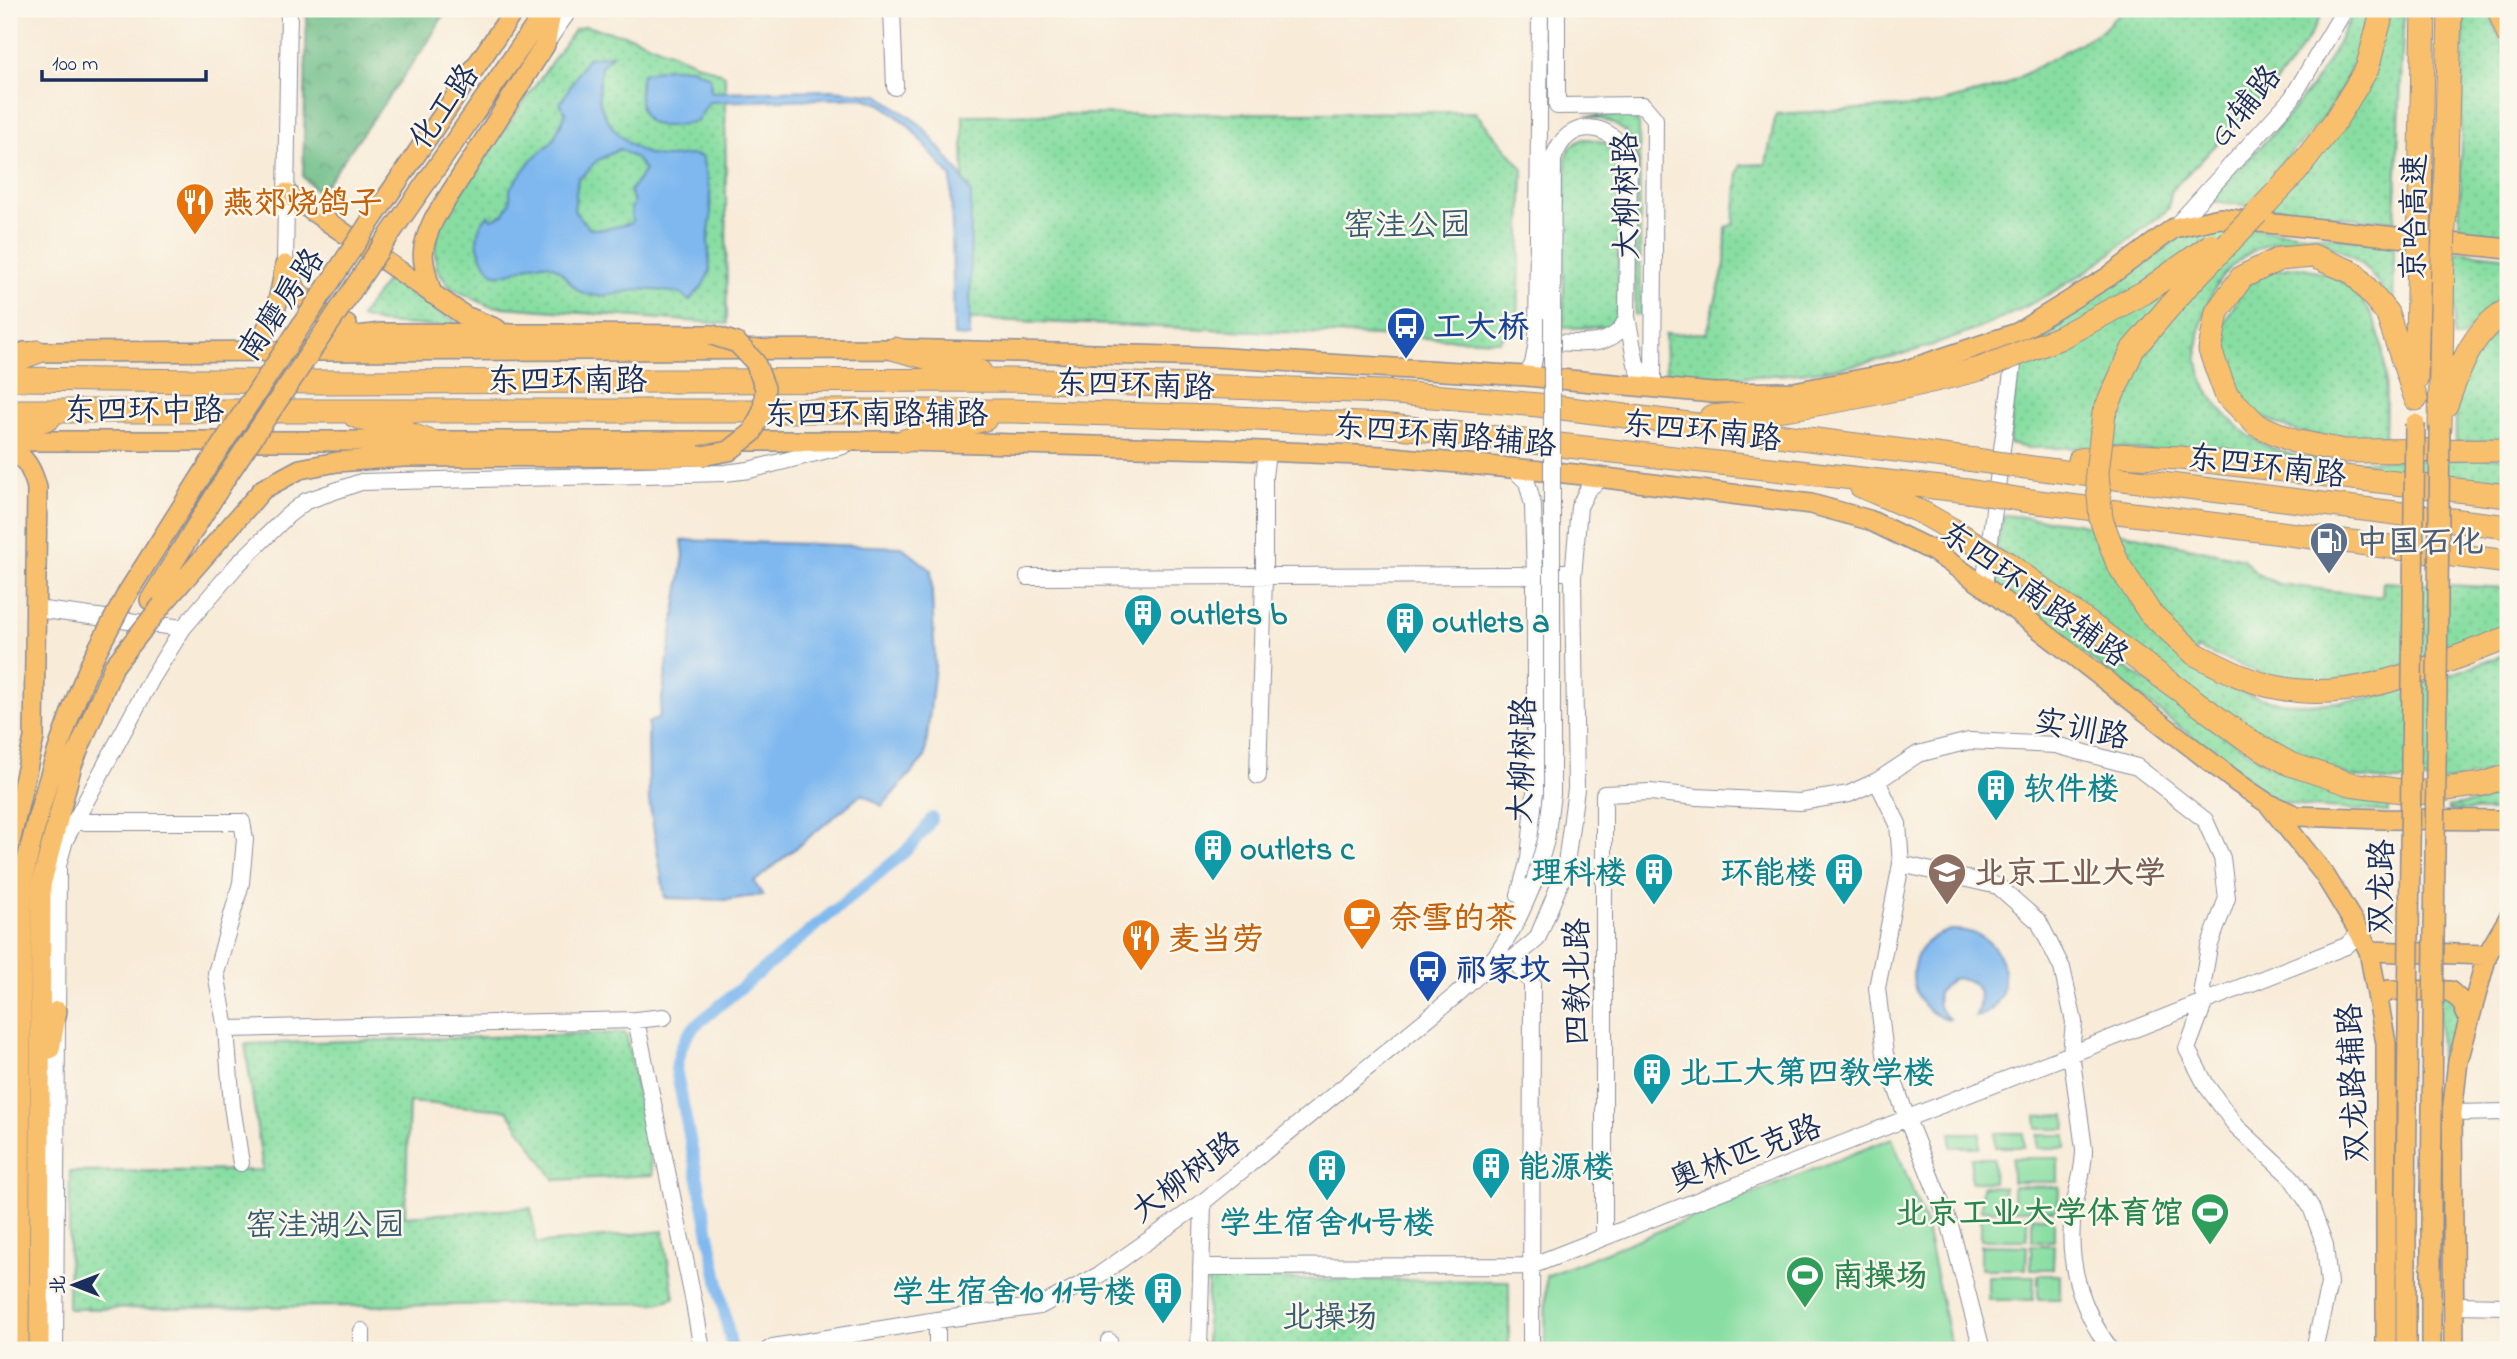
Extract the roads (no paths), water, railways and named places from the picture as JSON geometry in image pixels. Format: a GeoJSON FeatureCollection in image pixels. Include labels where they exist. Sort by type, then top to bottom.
{"type":"FeatureCollection","features":[{"type":"Feature","properties":{"kind":"highway"},"geometry":{"type":"LineString","coordinates":[[2383,9],[2367,69],[2335,121],[2296,172],[2187,286],[2133,348],[2104,413],[2097,473],[2101,519],[2119,564],[2150,613],[2195,654],[2233,673],[2280,688],[2325,692],[2380,683],[2508,638]]}},
{"type":"Feature","properties":{"kind":"highway","name":"京哈高速"},"geometry":{"type":"LineString","coordinates":[[2415,424],[2424,9]]}},
{"type":"Feature","properties":{"kind":"highway","name":"京哈高速"},"geometry":{"type":"LineString","coordinates":[[2440,424],[2450,9]]}},
{"type":"Feature","properties":{"kind":"highway"},"geometry":{"type":"LineString","coordinates":[[2499,9],[2508,34]]}},
{"type":"Feature","properties":{"kind":"highway"},"geometry":{"type":"LineString","coordinates":[[1665,421],[1755,414],[1834,402],[1980,369],[2059,338],[2145,292],[2256,213]]}},
{"type":"Feature","properties":{"kind":"highway"},"geometry":{"type":"LineString","coordinates":[[2416,398],[2386,313],[2354,273],[2313,256],[2279,259],[2242,277],[2217,312],[2210,351],[2226,394],[2257,425],[2294,440],[2344,451],[2508,450]]}},
{"type":"Feature","properties":{"kind":"highway"},"geometry":{"type":"LineString","coordinates":[[2440,424],[2462,362],[2473,344],[2508,310]]}},
{"type":"Feature","properties":{"kind":"highway"},"geometry":{"type":"LineString","coordinates":[[895,349],[1010,380]]}},
{"type":"Feature","properties":{"kind":"highway"},"geometry":{"type":"LineString","coordinates":[[9,362],[37,352]]}},
{"type":"Feature","properties":{"kind":"highway","name":"东四环中路"},"geometry":{"type":"LineString","coordinates":[[9,379],[315,383]]}},
{"type":"Feature","properties":{"kind":"highway","name":"东四环南路"},"geometry":{"type":"LineString","coordinates":[[315,383],[1010,380],[1384,392],[1538,405],[2508,527]]}},
{"type":"Feature","properties":{"kind":"highway"},"geometry":{"type":"LineString","coordinates":[[9,430],[76,410]]}},
{"type":"Feature","properties":{"kind":"highway","name":"东四环南路"},"geometry":{"type":"LineString","coordinates":[[295,410],[1011,411],[1382,425],[1968,491],[2508,562]]}},
{"type":"Feature","properties":{"kind":"highway","name":"东四环中路"},"geometry":{"type":"LineString","coordinates":[[9,411],[295,410]]}},
{"type":"Feature","properties":{"kind":"highway"},"geometry":{"type":"LineString","coordinates":[[339,410],[429,441]]}},
{"type":"Feature","properties":{"kind":"highway"},"geometry":{"type":"LineString","coordinates":[[904,442],[1011,411]]}},
{"type":"Feature","properties":{"kind":"highway"},"geometry":{"type":"LineString","coordinates":[[2026,467],[2115,455],[2180,458],[2508,496]]}},
{"type":"Feature","properties":{"kind":"highway"},"geometry":{"type":"LineString","coordinates":[[1842,477],[1923,513],[2008,564],[2249,741],[2290,764],[2350,784],[2417,793],[2483,784],[2508,776]]}},
{"type":"Feature","properties":{"kind":"main road","name":"化工路"},"geometry":{"type":"LineString","coordinates":[[368,225],[515,9]]}},
{"type":"Feature","properties":{"kind":"main road"},"geometry":{"type":"LineString","coordinates":[[432,294],[423,262],[423,242],[434,219],[545,45],[549,9]]}},
{"type":"Feature","properties":{"kind":"main road","name":"化工路"},"geometry":{"type":"LineString","coordinates":[[388,237],[549,9]]}},
{"type":"Feature","properties":{"kind":"main road"},"geometry":{"type":"LineString","coordinates":[[286,193],[464,316],[510,333]]}},
{"type":"Feature","properties":{"kind":"main road","name":"东四环南路辅路"},"geometry":{"type":"LineString","coordinates":[[254,350],[895,349],[1211,356],[1526,376],[1713,393],[1794,393],[1904,372],[2017,333],[2108,276],[2174,228],[2220,218],[2508,249]]}},
{"type":"Feature","properties":{"kind":"main road","name":"南磨房路"},"geometry":{"type":"LineString","coordinates":[[38,811],[56,749],[93,658],[128,592],[209,464],[368,225]]}},
{"type":"Feature","properties":{"kind":"main road","name":"南磨房路"},"geometry":{"type":"LineString","coordinates":[[156,603],[227,476],[388,237]]}},
{"type":"Feature","properties":{"kind":"main road"},"geometry":{"type":"LineString","coordinates":[[285,265],[297,291],[320,313],[345,324],[382,333]]}},
{"type":"Feature","properties":{"kind":"main road"},"geometry":{"type":"LineString","coordinates":[[254,350],[272,324],[281,297],[285,265]]}},
{"type":"Feature","properties":{"kind":"main road"},"geometry":{"type":"LineString","coordinates":[[254,350],[382,333],[712,335],[737,343],[755,362],[765,388],[764,410],[752,433],[729,451],[701,456],[403,457],[324,452],[279,440]]}},
{"type":"Feature","properties":{"kind":"main road","name":"东四环中路"},"geometry":{"type":"LineString","coordinates":[[9,351],[254,350]]}},
{"type":"Feature","properties":{"kind":"main road","name":"双龙路"},"geometry":{"type":"LineString","coordinates":[[2406,1350],[2415,424]]}},
{"type":"Feature","properties":{"kind":"main road","name":"双龙路"},"geometry":{"type":"LineString","coordinates":[[2431,1350],[2440,424]]}},
{"type":"Feature","properties":{"kind":"main road","name":"东四环南路辅路"},"geometry":{"type":"LineString","coordinates":[[279,440],[904,442],[1382,456],[1602,478],[1811,505],[1869,520],[1933,551],[1984,586],[2267,803],[2297,816],[2508,820]]}},
{"type":"Feature","properties":{"kind":"main road","name":"东四环中路"},"geometry":{"type":"LineString","coordinates":[[9,444],[279,440]]}},
{"type":"Feature","properties":{"kind":"main road"},"geometry":{"type":"LineString","coordinates":[[9,444],[23,456],[33,471],[37,488],[34,738],[9,848]]}},
{"type":"Feature","properties":{"kind":"main road"},"geometry":{"type":"LineString","coordinates":[[19,1350],[41,886],[72,765],[100,696],[114,666],[156,603],[263,489],[300,469],[337,462],[403,457]]}},
{"type":"Feature","properties":{"kind":"main road"},"geometry":{"type":"LineString","coordinates":[[65,839],[100,696]]}},
{"type":"Feature","properties":{"kind":"main road","name":"双龙路辅路"},"geometry":{"type":"LineString","coordinates":[[2267,803],[2324,874],[2369,951],[2386,1043],[2386,1350]]}},
{"type":"Feature","properties":{"kind":"main road"},"geometry":{"type":"LineString","coordinates":[[9,848],[38,811]]}},
{"type":"Feature","properties":{"kind":"main road"},"geometry":{"type":"LineString","coordinates":[[38,811],[22,883],[32,1095],[39,1350]]}},
{"type":"Feature","properties":{"kind":"main road"},"geometry":{"type":"LineString","coordinates":[[2454,1350],[2452,1113],[2458,1061],[2487,955],[2508,919]]}},
{"type":"Feature","properties":{"kind":"main road"},"geometry":{"type":"LineString","coordinates":[[2369,951],[2487,955]]}},
{"type":"Feature","properties":{"kind":"main road"},"geometry":{"type":"LineString","coordinates":[[2379,998],[2389,990],[2450,991],[2462,1002],[2469,1018]]}},
{"type":"Feature","properties":{"kind":"main road"},"geometry":{"type":"LineString","coordinates":[[32,1095],[57,1011]]}},
{"type":"Feature","properties":{"kind":"main road"},"geometry":{"type":"LineString","coordinates":[[9,1042],[32,1095]]}},
{"type":"Feature","properties":{"kind":"street"},"geometry":{"type":"LineString","coordinates":[[285,265],[289,9]]}},
{"type":"Feature","properties":{"kind":"street"},"geometry":{"type":"LineString","coordinates":[[545,45],[570,9]]}},
{"type":"Feature","properties":{"kind":"street"},"geometry":{"type":"LineString","coordinates":[[892,9],[895,87]]}},
{"type":"Feature","properties":{"kind":"street"},"geometry":{"type":"LineString","coordinates":[[1526,376],[1533,364],[1537,341],[1540,9]]}},
{"type":"Feature","properties":{"kind":"street"},"geometry":{"type":"LineString","coordinates":[[1540,106],[1557,106],[1557,9]]}},
{"type":"Feature","properties":{"kind":"street","name":"G1辅路"},"geometry":{"type":"LineString","coordinates":[[2174,228],[2292,98],[2345,9]]}},
{"type":"Feature","properties":{"kind":"street","name":"大柳树路"},"geometry":{"type":"LineString","coordinates":[[1557,106],[1643,105],[1655,119],[1649,387]]}},
{"type":"Feature","properties":{"kind":"street","name":"大柳树路"},"geometry":{"type":"LineString","coordinates":[[768,1350],[937,1320],[1040,1306],[1099,1275],[1203,1202],[1455,996],[1484,969],[1503,945],[1520,916],[1534,882],[1546,841],[1552,794],[1553,160],[1556,148],[1571,132],[1592,128],[1602,131],[1612,135],[1626,153],[1630,171],[1627,317]]}},
{"type":"Feature","properties":{"kind":"street"},"geometry":{"type":"LineString","coordinates":[[1537,341],[1592,343],[1606,340],[1614,337],[1623,328],[1627,317]]}},
{"type":"Feature","properties":{"kind":"street"},"geometry":{"type":"LineString","coordinates":[[1627,317],[1636,364],[1649,387]]}},
{"type":"Feature","properties":{"kind":"street"},"geometry":{"type":"LineString","coordinates":[[1984,586],[2017,333]]}},
{"type":"Feature","properties":{"kind":"street"},"geometry":{"type":"LineString","coordinates":[[55,1350],[58,865],[65,839],[152,678],[183,628],[237,565],[306,501],[361,482],[725,473],[749,470],[857,442]]}},
{"type":"Feature","properties":{"kind":"street"},"geometry":{"type":"LineString","coordinates":[[1258,776],[1264,477],[1267,452]]}},
{"type":"Feature","properties":{"kind":"street"},"geometry":{"type":"LineString","coordinates":[[1484,969],[1497,934],[1518,897],[1529,859],[1535,793],[1533,505],[1527,482],[1514,468]]}},
{"type":"Feature","properties":{"kind":"street"},"geometry":{"type":"LineString","coordinates":[[1484,969],[1513,959],[1537,939],[1565,871],[1576,789],[1573,577],[1579,507],[1588,489],[1602,478]]}},
{"type":"Feature","properties":{"kind":"street"},"geometry":{"type":"LineString","coordinates":[[1028,577],[1535,577],[1541,572],[1567,572],[1573,577]]}},
{"type":"Feature","properties":{"kind":"street"},"geometry":{"type":"LineString","coordinates":[[36,609],[183,628]]}},
{"type":"Feature","properties":{"kind":"street","name":"实训路"},"geometry":{"type":"LineString","coordinates":[[1877,781],[1918,754],[1969,741],[2056,745],[2137,767],[2205,821],[2222,858],[2227,898],[2209,947],[2202,988],[2205,1001],[2188,1049],[2206,1085],[2236,1126],[2291,1177],[2311,1207],[2325,1245],[2329,1284],[2315,1345],[2311,1350]]}},
{"type":"Feature","properties":{"kind":"street"},"geometry":{"type":"LineString","coordinates":[[1877,781],[1898,824],[1901,864],[1877,988],[1885,1054],[1907,1119],[1950,1225],[1982,1350]]}},
{"type":"Feature","properties":{"kind":"street","name":"四教北路"},"geometry":{"type":"LineString","coordinates":[[1604,1237],[1604,794],[1650,792],[1800,802],[1849,794],[1877,781]]}},
{"type":"Feature","properties":{"kind":"street"},"geometry":{"type":"LineString","coordinates":[[75,822],[242,822],[244,839],[240,883],[216,973],[226,1029],[240,1163]]}},
{"type":"Feature","properties":{"kind":"street"},"geometry":{"type":"LineString","coordinates":[[1901,864],[1998,886],[2039,922],[2062,968],[2074,1022],[2071,1053],[2084,1156],[2072,1224],[2073,1262],[2081,1298],[2097,1330],[2111,1350]]}},
{"type":"Feature","properties":{"kind":"street","name":"奥林匹克路"},"geometry":{"type":"LineString","coordinates":[[1201,1267],[1531,1266],[2346,946],[2360,933]]}},
{"type":"Feature","properties":{"kind":"street"},"geometry":{"type":"LineString","coordinates":[[1513,959],[1532,982],[1531,1350]]}},
{"type":"Feature","properties":{"kind":"street"},"geometry":{"type":"LineString","coordinates":[[226,1029],[636,1020],[664,1017]]}},
{"type":"Feature","properties":{"kind":"street"},"geometry":{"type":"LineString","coordinates":[[636,1020],[702,1350]]}},
{"type":"Feature","properties":{"kind":"street"},"geometry":{"type":"LineString","coordinates":[[2452,1113],[2508,1112]]}},
{"type":"Feature","properties":{"kind":"street"},"geometry":{"type":"LineString","coordinates":[[1199,1350],[1203,1202]]}},
{"type":"Feature","properties":{"kind":"street"},"geometry":{"type":"LineString","coordinates":[[2454,1305],[2508,1306]]}},
{"type":"Feature","properties":{"kind":"street"},"geometry":{"type":"LineString","coordinates":[[937,1320],[937,1350]]}},
{"type":"Feature","properties":{"kind":"street"},"geometry":{"type":"LineString","coordinates":[[362,1332],[362,1350]]}},
{"type":"Feature","properties":{"kind":"water"},"geometry":{"type":"Polygon","coordinates":[[[612,55],[601,66],[599,99],[608,120],[623,138],[654,156],[702,157],[710,192],[710,271],[702,287],[689,301],[681,293],[653,290],[590,295],[578,290],[557,269],[546,264],[494,274],[480,253],[477,238],[482,222],[488,215],[492,219],[504,214],[510,202],[510,189],[531,160],[552,142],[566,113],[560,104],[587,58],[612,55]],[[620,149],[596,161],[578,178],[574,211],[590,229],[606,229],[632,223],[631,208],[634,202],[630,191],[645,170],[636,159],[620,149]]]}},
{"type":"Feature","properties":{"kind":"water"},"geometry":{"type":"Polygon","coordinates":[[[667,68],[691,68],[710,77],[711,92],[832,90],[879,95],[922,126],[958,171],[971,193],[970,337],[954,336],[951,177],[908,125],[881,104],[863,98],[709,102],[697,121],[681,125],[657,125],[643,114],[640,104],[642,74],[667,68]]]}},
{"type":"Feature","properties":{"kind":"water"},"geometry":{"type":"Polygon","coordinates":[[[682,540],[902,547],[931,570],[935,665],[925,757],[882,806],[862,794],[754,882],[763,895],[726,900],[665,898],[649,801],[648,723],[659,718],[684,555],[682,540]]]}},
{"type":"Feature","properties":{"kind":"water"},"geometry":{"type":"Polygon","coordinates":[[[1950,930],[1972,933],[1988,941],[1998,954],[2003,970],[2003,986],[1999,1000],[1989,1011],[1975,1017],[1980,1001],[1979,994],[1973,983],[1967,980],[1951,979],[1938,993],[1940,1008],[1950,1019],[1938,1016],[1928,1009],[1915,989],[1914,965],[1918,953],[1931,938],[1950,930]]]}},
{"type":"Feature","properties":{"kind":"waterway"},"geometry":{"type":"LineString","coordinates":[[732,1350],[676,1069],[680,1050],[696,1025],[905,852],[932,818]]}},
{"type":"Feature","properties":{"kind":"place","name":"燕郊烧鸽子"},"geometry":{"type":"Point","coordinates":[195,236]}},
{"type":"Feature","properties":{"kind":"place","name":"工大桥"},"geometry":{"type":"Point","coordinates":[1406,360]}},
{"type":"Feature","properties":{"kind":"place","name":"中国石化"},"geometry":{"type":"Point","coordinates":[2329,575]}},
{"type":"Feature","properties":{"kind":"place","name":"outlets b"},"geometry":{"type":"Point","coordinates":[1143,647]}},
{"type":"Feature","properties":{"kind":"place","name":"outlets a"},"geometry":{"type":"Point","coordinates":[1405,655]}},
{"type":"Feature","properties":{"kind":"place","name":"软件楼"},"geometry":{"type":"Point","coordinates":[1996,822]}},
{"type":"Feature","properties":{"kind":"place","name":"outlets c"},"geometry":{"type":"Point","coordinates":[1213,882]}},
{"type":"Feature","properties":{"kind":"place","name":"理科楼"},"geometry":{"type":"Point","coordinates":[1654,906]}},
{"type":"Feature","properties":{"kind":"place","name":"环能楼"},"geometry":{"type":"Point","coordinates":[1844,906]}},
{"type":"Feature","properties":{"kind":"place","name":"北京工业大学"},"geometry":{"type":"Point","coordinates":[1947,906]}},
{"type":"Feature","properties":{"kind":"place","name":"奈雪的茶"},"geometry":{"type":"Point","coordinates":[1362,951]}},
{"type":"Feature","properties":{"kind":"place","name":"麦当劳"},"geometry":{"type":"Point","coordinates":[1141,972]}},
{"type":"Feature","properties":{"kind":"place","name":"祁家坟"},"geometry":{"type":"Point","coordinates":[1428,1003]}},
{"type":"Feature","properties":{"kind":"place","name":"北工大第四教学楼"},"geometry":{"type":"Point","coordinates":[1652,1106]}},
{"type":"Feature","properties":{"kind":"place","name":"能源楼"},"geometry":{"type":"Point","coordinates":[1491,1200]}},
{"type":"Feature","properties":{"kind":"place","name":"学生宿舍14号楼"},"geometry":{"type":"Point","coordinates":[1327,1202]}},
{"type":"Feature","properties":{"kind":"place","name":"北京工业大学体育馆"},"geometry":{"type":"Point","coordinates":[2210,1246]}},
{"type":"Feature","properties":{"kind":"place","name":"南操场"},"geometry":{"type":"Point","coordinates":[1805,1309]}},
{"type":"Feature","properties":{"kind":"place","name":"学生宿舍10 11号楼"},"geometry":{"type":"Point","coordinates":[1163,1325]}},
{"type":"Feature","properties":{"kind":"park label","name":"窑洼公园"},"geometry":{"type":"Point","coordinates":[1407,224]}},
{"type":"Feature","properties":{"kind":"park label","name":"窑洼湖公园"},"geometry":{"type":"Point","coordinates":[325,1224]}},
{"type":"Feature","properties":{"kind":"park label","name":"北操场"},"geometry":{"type":"Point","coordinates":[1330,1316]}}]}
